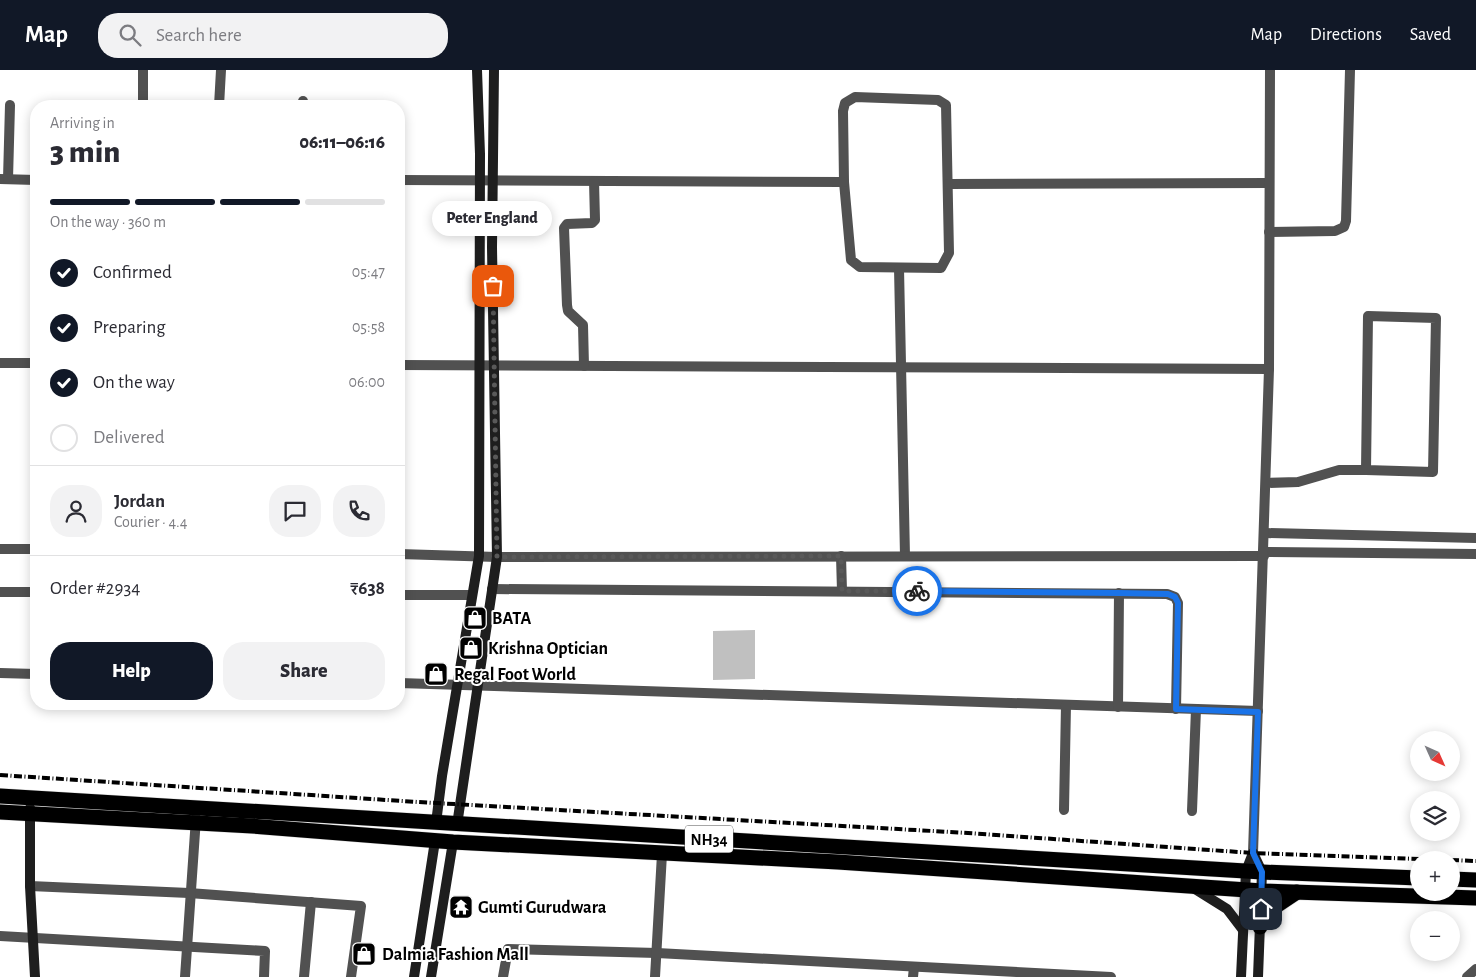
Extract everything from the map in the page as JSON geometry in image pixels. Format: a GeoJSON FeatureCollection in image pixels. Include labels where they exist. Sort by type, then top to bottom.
{"type":"FeatureCollection","features":[{"type":"Feature","properties":{"kind":"highway","name":"NH34"},"geometry":{"type":"LineString","coordinates":[[0,796],[1262,872],[1410,878]]}},
{"type":"Feature","properties":{"kind":"highway","name":"NH34"},"geometry":{"type":"LineString","coordinates":[[0,812],[195,823],[435,841],[838,862],[1244,890],[1410,894]]}},
{"type":"Feature","properties":{"kind":"highway"},"geometry":{"type":"LineString","coordinates":[[838,862],[839,846]]}},
{"type":"Feature","properties":{"kind":"highway"},"geometry":{"type":"LineString","coordinates":[[1460,879],[1476,880]]}},
{"type":"Feature","properties":{"kind":"highway"},"geometry":{"type":"LineString","coordinates":[[1260,927],[1267,912],[1299,891]]}},
{"type":"Feature","properties":{"kind":"highway","name":"NH34"},"geometry":{"type":"LineString","coordinates":[[1460,897],[1476,898]]}},
{"type":"Feature","properties":{"kind":"street"},"geometry":{"type":"LineString","coordinates":[[143,70],[143,100]]}},
{"type":"Feature","properties":{"kind":"street"},"geometry":{"type":"LineString","coordinates":[[219,100],[221,70]]}},
{"type":"Feature","properties":{"kind":"street"},"geometry":{"type":"LineString","coordinates":[[436,822],[479,556],[480,365],[477,70]]}},
{"type":"Feature","properties":{"kind":"street"},"geometry":{"type":"LineString","coordinates":[[457,824],[476,685],[497,557],[494,365],[494,70]]}},
{"type":"Feature","properties":{"kind":"street"},"geometry":{"type":"LineString","coordinates":[[1241,977],[1244,890],[1246,871],[1253,853],[1265,533],[1269,369],[1268,184],[1270,70]]}},
{"type":"Feature","properties":{"kind":"street"},"geometry":{"type":"LineString","coordinates":[[1269,232],[1335,231],[1344,227],[1346,221],[1350,70]]}},
{"type":"Feature","properties":{"kind":"street"},"geometry":{"type":"LineString","coordinates":[[855,96],[938,100],[944,103],[947,109],[949,253],[944,264],[937,269],[860,267],[850,260],[844,182],[843,111],[845,103],[855,96]]}},
{"type":"Feature","properties":{"kind":"street"},"geometry":{"type":"LineString","coordinates":[[10,105],[4,179],[30,180]]}},
{"type":"Feature","properties":{"kind":"street"},"geometry":{"type":"LineString","coordinates":[[405,180],[844,182]]}},
{"type":"Feature","properties":{"kind":"street"},"geometry":{"type":"LineString","coordinates":[[584,366],[583,324],[568,310],[567,305],[564,228],[567,224],[592,223],[595,220],[594,182]]}},
{"type":"Feature","properties":{"kind":"street"},"geometry":{"type":"LineString","coordinates":[[948,184],[1268,184]]}},
{"type":"Feature","properties":{"kind":"street"},"geometry":{"type":"LineString","coordinates":[[899,268],[905,556]]}},
{"type":"Feature","properties":{"kind":"street"},"geometry":{"type":"LineString","coordinates":[[1266,483],[1298,482],[1339,470],[1433,472],[1436,318],[1368,316],[1366,470]]}},
{"type":"Feature","properties":{"kind":"street"},"geometry":{"type":"LineString","coordinates":[[0,363],[30,363]]}},
{"type":"Feature","properties":{"kind":"street"},"geometry":{"type":"LineString","coordinates":[[405,365],[1269,369]]}},
{"type":"Feature","properties":{"kind":"street"},"geometry":{"type":"LineString","coordinates":[[1265,533],[1476,538]]}},
{"type":"Feature","properties":{"kind":"street"},"geometry":{"type":"LineString","coordinates":[[0,549],[30,549]]}},
{"type":"Feature","properties":{"kind":"street"},"geometry":{"type":"LineString","coordinates":[[405,554],[497,557],[1476,554]]}},
{"type":"Feature","properties":{"kind":"street"},"geometry":{"type":"LineString","coordinates":[[841,556],[842,591]]}},
{"type":"Feature","properties":{"kind":"street"},"geometry":{"type":"LineString","coordinates":[[492,589],[1168,594],[1177,599],[1176,709]]}},
{"type":"Feature","properties":{"kind":"street"},"geometry":{"type":"LineString","coordinates":[[0,592],[30,592]]}},
{"type":"Feature","properties":{"kind":"street"},"geometry":{"type":"LineString","coordinates":[[1118,707],[1119,593]]}},
{"type":"Feature","properties":{"kind":"street"},"geometry":{"type":"LineString","coordinates":[[405,595],[472,595]]}},
{"type":"Feature","properties":{"kind":"street"},"geometry":{"type":"LineString","coordinates":[[0,673],[30,674]]}},
{"type":"Feature","properties":{"kind":"street"},"geometry":{"type":"LineString","coordinates":[[405,683],[1258,712]]}},
{"type":"Feature","properties":{"kind":"street"},"geometry":{"type":"LineString","coordinates":[[1064,810],[1066,705]]}},
{"type":"Feature","properties":{"kind":"street"},"geometry":{"type":"LineString","coordinates":[[1192,811],[1196,709]]}},
{"type":"Feature","properties":{"kind":"street"},"geometry":{"type":"LineString","coordinates":[[30,797],[30,886],[35,977]]}},
{"type":"Feature","properties":{"kind":"street"},"geometry":{"type":"LineString","coordinates":[[185,977],[189,893],[197,808]]}},
{"type":"Feature","properties":{"kind":"street"},"geometry":{"type":"LineString","coordinates":[[414,977],[435,841]]}},
{"type":"Feature","properties":{"kind":"street"},"geometry":{"type":"LineString","coordinates":[[431,977],[453,842]]}},
{"type":"Feature","properties":{"kind":"street"},"geometry":{"type":"LineString","coordinates":[[1253,853],[1262,872],[1258,977]]}},
{"type":"Feature","properties":{"kind":"street"},"geometry":{"type":"LineString","coordinates":[[655,977],[662,854]]}},
{"type":"Feature","properties":{"kind":"street"},"geometry":{"type":"LineString","coordinates":[[30,886],[189,893],[361,906],[351,977]]}},
{"type":"Feature","properties":{"kind":"street"},"geometry":{"type":"LineString","coordinates":[[1190,886],[1227,909],[1243,930]]}},
{"type":"Feature","properties":{"kind":"street"},"geometry":{"type":"LineString","coordinates":[[304,977],[311,902]]}},
{"type":"Feature","properties":{"kind":"street"},"geometry":{"type":"LineString","coordinates":[[0,936],[186,945],[265,951],[264,977]]}},
{"type":"Feature","properties":{"kind":"street"},"geometry":{"type":"LineString","coordinates":[[503,977],[508,949],[656,953],[914,972],[1112,977]]}},
{"type":"Feature","properties":{"kind":"street"},"geometry":{"type":"LineString","coordinates":[[1467,977],[1476,969]]}},
{"type":"Feature","properties":{"kind":"building"},"geometry":{"type":"Polygon","coordinates":[[[755,630],[755,679],[713,680],[713,631],[755,630]]]}},
{"type":"Feature","properties":{"kind":"railway"},"geometry":{"type":"LineString","coordinates":[[0,775],[418,802],[968,833],[1253,853],[1410,859]]}},
{"type":"Feature","properties":{"kind":"railway"},"geometry":{"type":"LineString","coordinates":[[1460,860],[1476,861]]}},
{"type":"Feature","properties":{"kind":"way so far"},"geometry":{"type":"LineString","coordinates":[[493,286],[497,557],[841,556],[842,591],[917,591]]}},
{"type":"Feature","properties":{"kind":"place","name":"Peter England"},"geometry":{"type":"Point","coordinates":[493,286]}},
{"type":"Feature","properties":{"kind":"place","name":"BATA"},"geometry":{"type":"Point","coordinates":[475,618]}},
{"type":"Feature","properties":{"kind":"place","name":"Krishna Optician"},"geometry":{"type":"Point","coordinates":[471,648]}},
{"type":"Feature","properties":{"kind":"place","name":"Regal Foot World"},"geometry":{"type":"Point","coordinates":[436,674]}},
{"type":"Feature","properties":{"kind":"place","name":"Gumti Gurudwara"},"geometry":{"type":"Point","coordinates":[461,907]}},
{"type":"Feature","properties":{"kind":"place","name":"Dalmia Fashion Mall"},"geometry":{"type":"Point","coordinates":[364,954]}},
{"type":"Feature","properties":{"kind":"route"},"geometry":{"type":"LineString","coordinates":[[917,591],[1168,594],[1175,597],[1178,603],[1176,709],[1258,712],[1253,853],[1262,872],[1261,909]]}}]}
